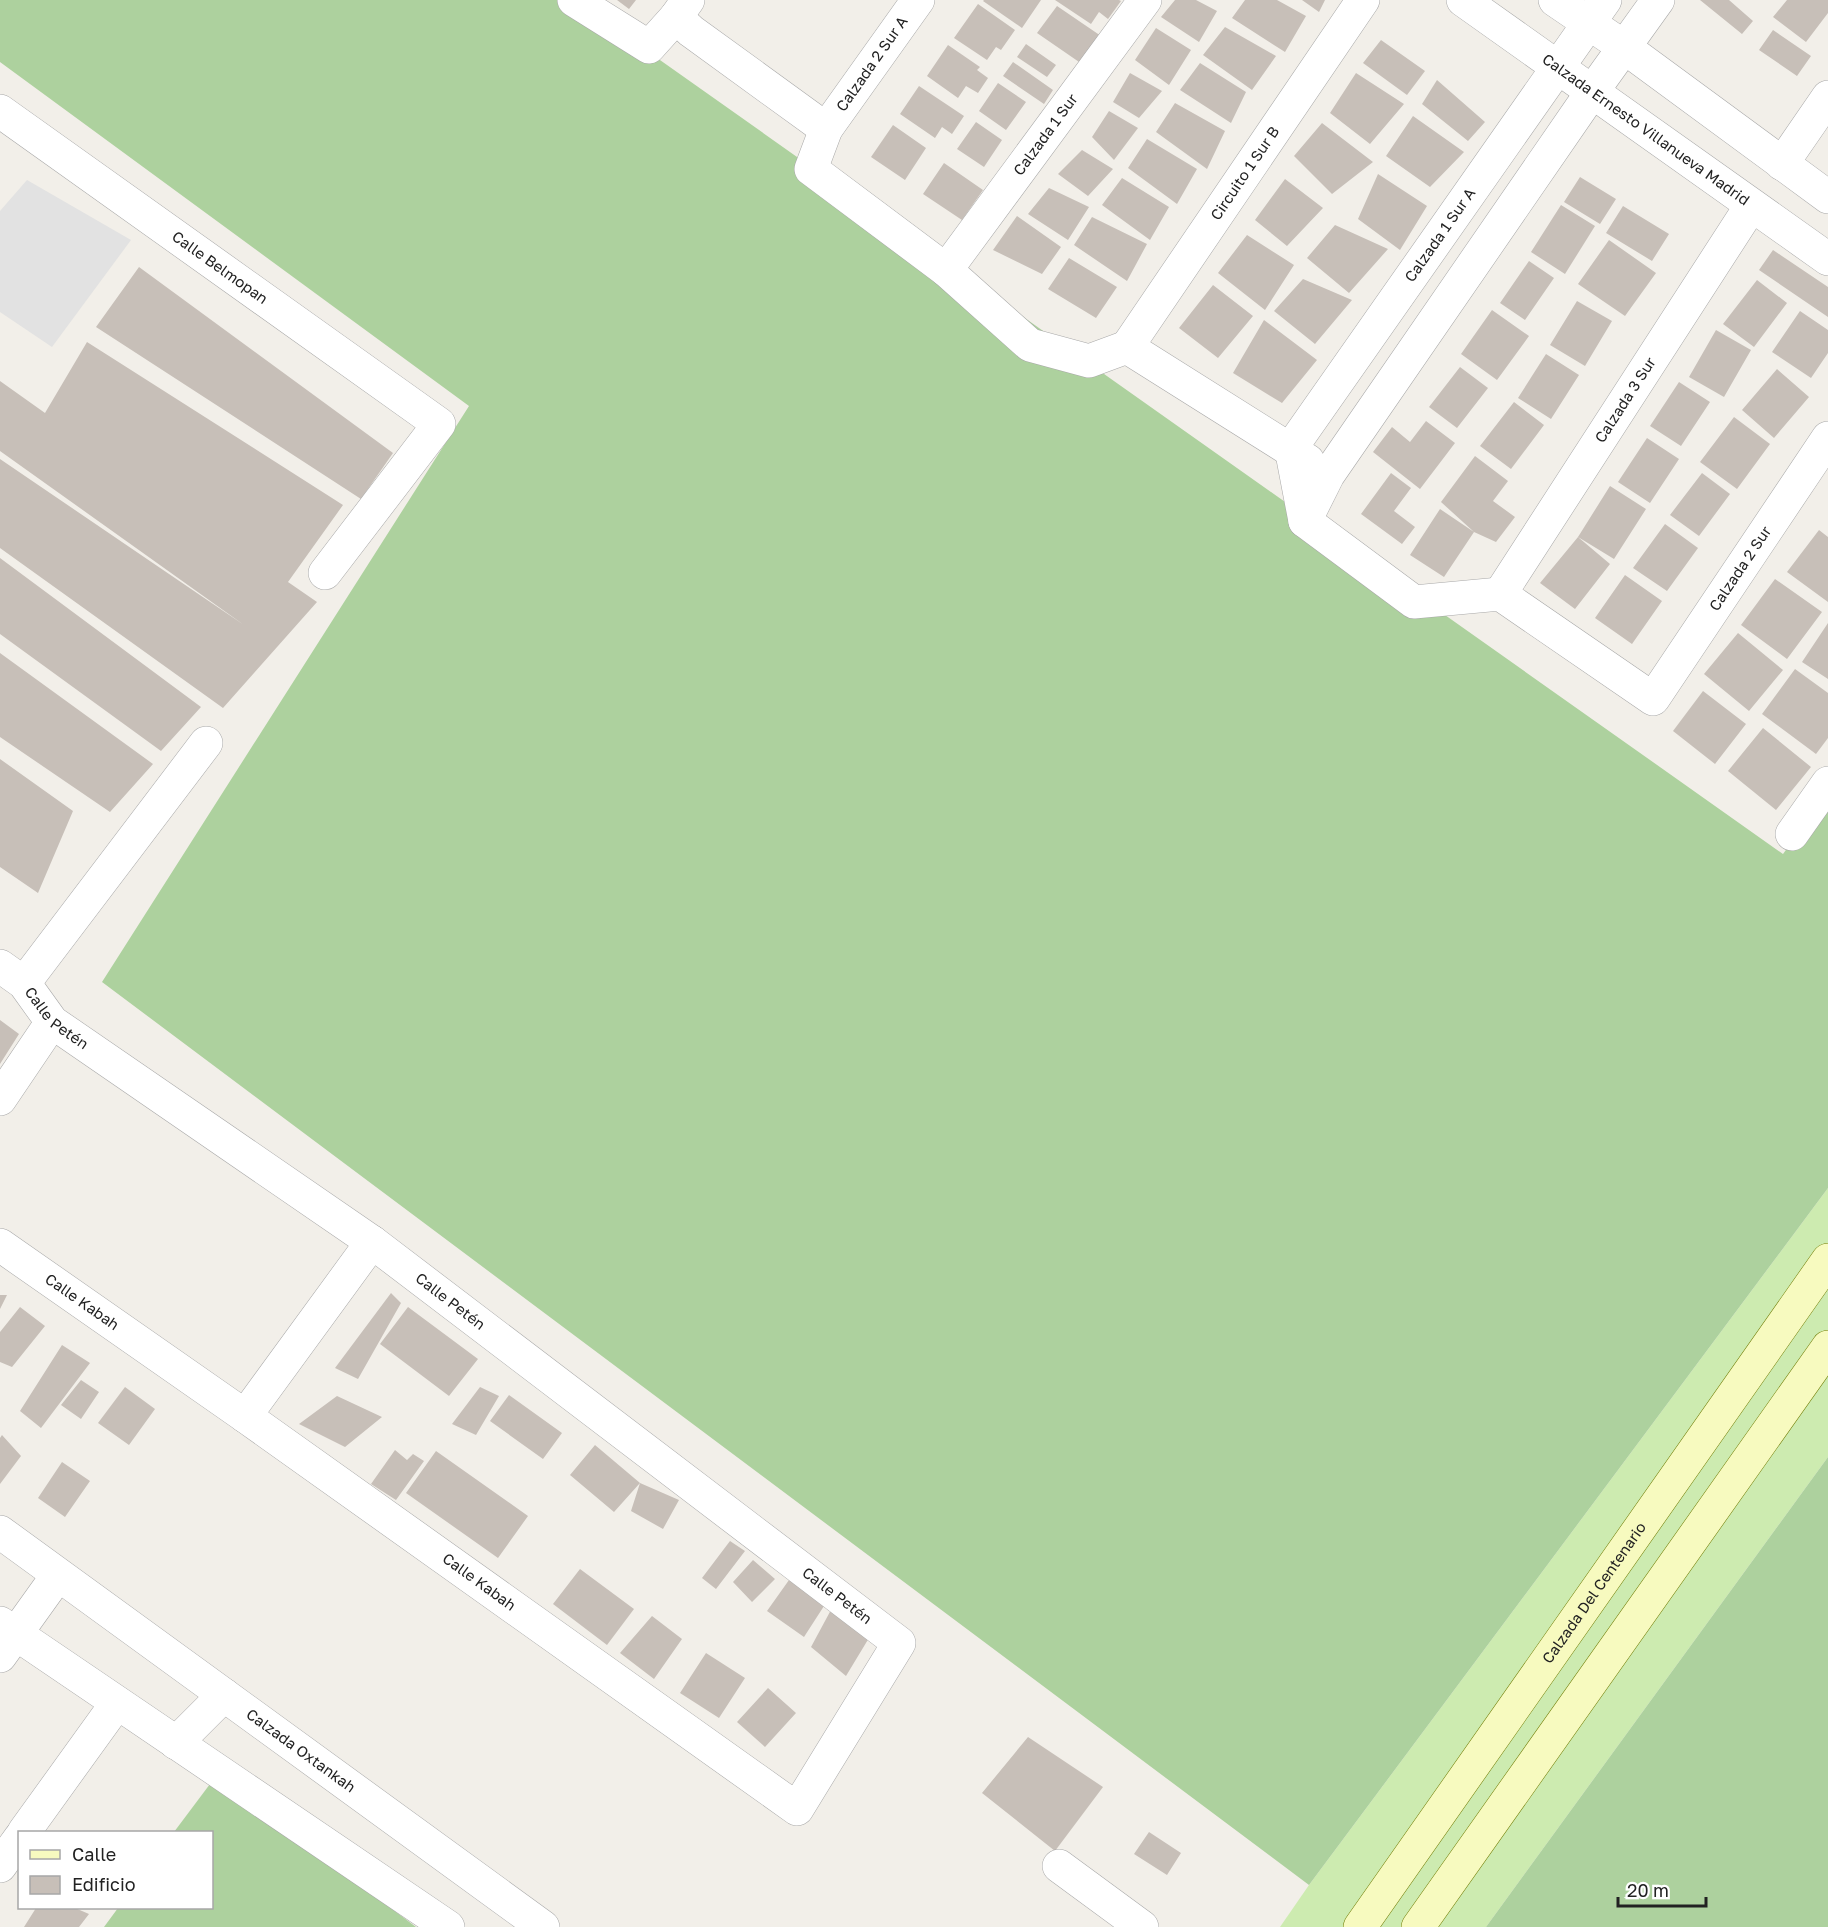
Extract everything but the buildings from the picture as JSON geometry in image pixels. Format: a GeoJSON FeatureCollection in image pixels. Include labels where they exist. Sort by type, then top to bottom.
{"type":"FeatureCollection","features":[{"type":"Feature","properties":{"kind":"main road","name":"Calzada Del Centenario"},"geometry":{"type":"LineString","coordinates":[[1360,1927],[1828,1260]]}},
{"type":"Feature","properties":{"kind":"main road"},"geometry":{"type":"LineString","coordinates":[[1418,1927],[1828,1347]]}},
{"type":"Feature","properties":{"kind":"main road"},"geometry":{"type":"LineString","coordinates":[[1512,1710],[1550,1740]]}},
{"type":"Feature","properties":{"kind":"street"},"geometry":{"type":"LineString","coordinates":[[574,0],[649,47],[682,9],[690,31],[826,129]]}},
{"type":"Feature","properties":{"kind":"street","name":"Calzada 2 Sur A"},"geometry":{"type":"LineString","coordinates":[[918,0],[826,129],[810,169],[946,270]]}},
{"type":"Feature","properties":{"kind":"street","name":"Calzada 1 Sur"},"geometry":{"type":"LineString","coordinates":[[946,270],[1145,0]]}},
{"type":"Feature","properties":{"kind":"street","name":"Circuito 1 Sur B"},"geometry":{"type":"LineString","coordinates":[[1127,347],[1363,0]]}},
{"type":"Feature","properties":{"kind":"street","name":"Calzada Ernesto Villanueva Madrid"},"geometry":{"type":"LineString","coordinates":[[1463,0],[1828,259]]}},
{"type":"Feature","properties":{"kind":"street"},"geometry":{"type":"LineString","coordinates":[[1555,0],[1597,11],[1624,47],[1828,197]]}},
{"type":"Feature","properties":{"kind":"street"},"geometry":{"type":"LineString","coordinates":[[1305,521],[1328,475],[1658,0]]}},
{"type":"Feature","properties":{"kind":"street","name":"Calzada 1 Sur A"},"geometry":{"type":"LineString","coordinates":[[1291,448],[1597,11]]}},
{"type":"Feature","properties":{"kind":"street"},"geometry":{"type":"LineString","coordinates":[[1782,164],[1828,97]]}},
{"type":"Feature","properties":{"kind":"street","name":"Calle Belmopan"},"geometry":{"type":"LineString","coordinates":[[0,111],[439,424],[325,573]]}},
{"type":"Feature","properties":{"kind":"street","name":"Calzada 3 Sur"},"geometry":{"type":"LineString","coordinates":[[1500,594],[1751,206]]}},
{"type":"Feature","properties":{"kind":"street"},"geometry":{"type":"LineString","coordinates":[[946,270],[1030,345],[1089,361],[1127,347],[1291,448],[1328,475]]}},
{"type":"Feature","properties":{"kind":"street","name":"Calzada 2 Sur"},"geometry":{"type":"LineString","coordinates":[[1500,594],[1653,699],[1828,438]]}},
{"type":"Feature","properties":{"kind":"street"},"geometry":{"type":"LineString","coordinates":[[1291,448],[1305,521],[1414,602],[1500,594]]}},
{"type":"Feature","properties":{"kind":"street"},"geometry":{"type":"LineString","coordinates":[[12,975],[206,743]]}},
{"type":"Feature","properties":{"kind":"street"},"geometry":{"type":"LineString","coordinates":[[1792,834],[1828,783]]}},
{"type":"Feature","properties":{"kind":"street","name":"Calle Petén"},"geometry":{"type":"LineString","coordinates":[[12,975],[52,1022],[372,1242],[899,1643]]}},
{"type":"Feature","properties":{"kind":"street"},"geometry":{"type":"LineString","coordinates":[[0,1099],[52,1022]]}},
{"type":"Feature","properties":{"kind":"street"},"geometry":{"type":"LineString","coordinates":[[245,1416],[372,1242]]}},
{"type":"Feature","properties":{"kind":"street","name":"Calle Kabah"},"geometry":{"type":"LineString","coordinates":[[0,1245],[245,1416],[796,1809],[899,1643]]}},
{"type":"Feature","properties":{"kind":"street","name":"Calzada Oxtankah"},"geometry":{"type":"LineString","coordinates":[[0,1532],[543,1927]]}},
{"type":"Feature","properties":{"kind":"street"},"geometry":{"type":"LineString","coordinates":[[58,1575],[5,1638],[117,1703],[448,1927]]}},
{"type":"Feature","properties":{"kind":"street"},"geometry":{"type":"LineString","coordinates":[[176,1743],[224,1695]]}},
{"type":"Feature","properties":{"kind":"street"},"geometry":{"type":"LineString","coordinates":[[25,1831],[117,1703]]}},
{"type":"Feature","properties":{"kind":"street"},"geometry":{"type":"LineString","coordinates":[[0,1866],[18,1841]]}},
{"type":"Feature","properties":{"kind":"street"},"geometry":{"type":"LineString","coordinates":[[1059,1866],[1142,1927]]}},
{"type":"Feature","properties":{"kind":"green space"},"geometry":{"type":"Polygon","coordinates":[[[0,0],[575,0],[1783,854],[1828,792],[1828,1188],[1309,1885],[102,982],[469,406],[0,62],[0,0]]]}},
{"type":"Feature","properties":{"kind":"green space"},"geometry":{"type":"Polygon","coordinates":[[[1828,1188],[1828,1457],[1486,1927],[1280,1927],[1309,1885],[1828,1188]]]}},
{"type":"Feature","properties":{"kind":"green space"},"geometry":{"type":"Polygon","coordinates":[[[1828,1457],[1828,1927],[1486,1927],[1828,1457]]]}},
{"type":"Feature","properties":{"kind":"green space"},"geometry":{"type":"Polygon","coordinates":[[[216,1776],[416,1927],[104,1927],[117,1909],[213,1909],[213,1831],[175,1831],[216,1776]]]}},
{"type":"Feature","properties":{"kind":"shaded area"},"geometry":{"type":"Polygon","coordinates":[[[27,180],[131,240],[52,347],[0,312],[0,211],[27,180]]]}}]}
